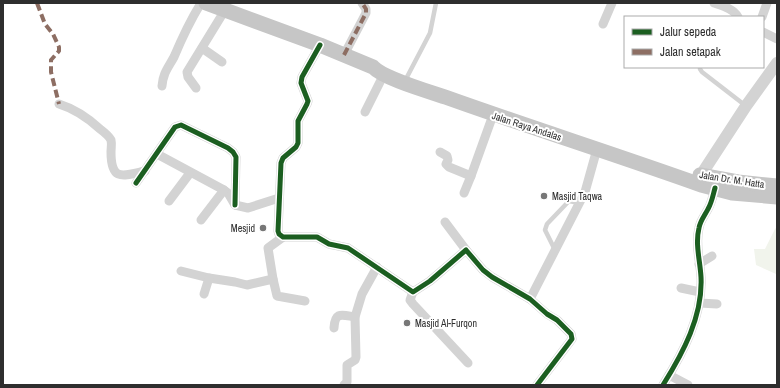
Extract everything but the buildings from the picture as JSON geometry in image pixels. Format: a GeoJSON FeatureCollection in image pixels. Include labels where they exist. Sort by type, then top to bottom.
{"type":"FeatureCollection","features":[{"type":"Feature","properties":{"kind":"main road","name":"Jalan Raya Andalas"},"geometry":{"type":"LineString","coordinates":[[206,3],[320,45],[378,71],[685,175]]}},
{"type":"Feature","properties":{"kind":"main road","name":"Jalan Raya Andalas"},"geometry":{"type":"LineString","coordinates":[[378,71],[380,66],[476,105],[493,115],[597,149],[685,175]]}},
{"type":"Feature","properties":{"kind":"main road","name":"Jalan Dr. M. Hatta"},"geometry":{"type":"LineString","coordinates":[[685,175],[701,175],[738,182],[777,186]]}},
{"type":"Feature","properties":{"kind":"main road","name":"Jalan Dr. M. Hatta"},"geometry":{"type":"LineString","coordinates":[[685,175],[701,185],[732,193],[777,197]]}},
{"type":"Feature","properties":{"kind":"street"},"geometry":{"type":"LineString","coordinates":[[162,86],[164,75],[187,26],[201,3]]}},
{"type":"Feature","properties":{"kind":"street"},"geometry":{"type":"LineString","coordinates":[[344,55],[366,13],[366,9],[362,3]]}},
{"type":"Feature","properties":{"kind":"street"},"geometry":{"type":"LineString","coordinates":[[603,24],[612,3]]}},
{"type":"Feature","properties":{"kind":"street"},"geometry":{"type":"LineString","coordinates":[[714,3],[728,7],[738,16]]}},
{"type":"Feature","properties":{"kind":"street"},"geometry":{"type":"LineString","coordinates":[[762,16],[767,3]]}},
{"type":"Feature","properties":{"kind":"street"},"geometry":{"type":"LineString","coordinates":[[196,88],[188,77],[187,72],[225,10]]}},
{"type":"Feature","properties":{"kind":"street"},"geometry":{"type":"LineString","coordinates":[[764,32],[777,39]]}},
{"type":"Feature","properties":{"kind":"street"},"geometry":{"type":"LineString","coordinates":[[283,237],[278,231],[281,163],[286,154],[296,147],[298,143],[298,121],[308,104],[301,83],[302,77],[320,45]]}},
{"type":"Feature","properties":{"kind":"street"},"geometry":{"type":"LineString","coordinates":[[202,48],[222,62]]}},
{"type":"Feature","properties":{"kind":"street"},"geometry":{"type":"LineString","coordinates":[[701,175],[746,106],[777,63]]}},
{"type":"Feature","properties":{"kind":"street"},"geometry":{"type":"LineString","coordinates":[[365,112],[378,71]]}},
{"type":"Feature","properties":{"kind":"street"},"geometry":{"type":"LineString","coordinates":[[58,104],[84,115],[110,138],[112,144],[112,167],[117,174],[124,176],[145,171]]}},
{"type":"Feature","properties":{"kind":"street"},"geometry":{"type":"LineString","coordinates":[[464,193],[472,176],[493,115]]}},
{"type":"Feature","properties":{"kind":"street"},"geometry":{"type":"LineString","coordinates":[[136,183],[175,127],[181,125],[234,152],[236,157],[235,205]]}},
{"type":"Feature","properties":{"kind":"street"},"geometry":{"type":"LineString","coordinates":[[530,299],[585,192],[597,149]]}},
{"type":"Feature","properties":{"kind":"street"},"geometry":{"type":"LineString","coordinates":[[440,152],[447,156],[448,160],[446,164],[449,167],[472,176]]}},
{"type":"Feature","properties":{"kind":"street"},"geometry":{"type":"LineString","coordinates":[[157,154],[224,190],[228,193],[235,205],[248,208],[279,198]]}},
{"type":"Feature","properties":{"kind":"street"},"geometry":{"type":"LineString","coordinates":[[169,201],[190,172]]}},
{"type":"Feature","properties":{"kind":"street"},"geometry":{"type":"LineString","coordinates":[[663,385],[687,343],[700,303],[701,277],[697,242],[699,226],[709,208],[715,188]]}},
{"type":"Feature","properties":{"kind":"street"},"geometry":{"type":"LineString","coordinates":[[201,220],[224,190]]}},
{"type":"Feature","properties":{"kind":"street"},"geometry":{"type":"LineString","coordinates":[[445,222],[466,250],[492,278],[530,299],[572,334],[572,339],[537,385]]}},
{"type":"Feature","properties":{"kind":"street"},"geometry":{"type":"LineString","coordinates":[[305,301],[277,296],[268,248],[283,237],[318,237],[329,244],[348,248],[413,292]]}},
{"type":"Feature","properties":{"kind":"street"},"geometry":{"type":"LineString","coordinates":[[466,250],[430,281],[413,292],[410,300],[468,363]]}},
{"type":"Feature","properties":{"kind":"street"},"geometry":{"type":"LineString","coordinates":[[699,264],[712,256]]}},
{"type":"Feature","properties":{"kind":"street"},"geometry":{"type":"LineString","coordinates":[[345,385],[347,382],[347,365],[356,358],[355,317],[362,294],[377,267]]}},
{"type":"Feature","properties":{"kind":"street"},"geometry":{"type":"LineString","coordinates":[[181,271],[247,285],[273,279]]}},
{"type":"Feature","properties":{"kind":"street"},"geometry":{"type":"LineString","coordinates":[[204,294],[209,278]]}},
{"type":"Feature","properties":{"kind":"street"},"geometry":{"type":"LineString","coordinates":[[681,288],[700,292]]}},
{"type":"Feature","properties":{"kind":"street"},"geometry":{"type":"LineString","coordinates":[[700,303],[717,304]]}},
{"type":"Feature","properties":{"kind":"street"},"geometry":{"type":"LineString","coordinates":[[334,328],[337,316],[355,317]]}},
{"type":"Feature","properties":{"kind":"street"},"geometry":{"type":"LineString","coordinates":[[670,375],[688,385]]}},
{"type":"Feature","properties":{"kind":"lane"},"geometry":{"type":"LineString","coordinates":[[407,77],[430,33],[436,3]]}},
{"type":"Feature","properties":{"kind":"lane"},"geometry":{"type":"LineString","coordinates":[[700,68],[702,72],[746,106]]}},
{"type":"Feature","properties":{"kind":"lane"},"geometry":{"type":"LineString","coordinates":[[555,250],[545,230],[547,224],[570,201],[579,203]]}},
{"type":"Feature","properties":{"kind":"shaded area"},"geometry":{"type":"Polygon","coordinates":[[[777,227],[776,274],[756,265],[754,249],[765,249],[777,227]]]}},
{"type":"Feature","properties":{"kind":"marked path"},"geometry":{"type":"LineString","coordinates":[[37,3],[45,24],[53,34],[59,47],[59,51],[51,60],[51,72],[59,104]]}},
{"type":"Feature","properties":{"kind":"marked path"},"geometry":{"type":"LineString","coordinates":[[344,55],[366,13],[366,9],[362,3]]}},
{"type":"Feature","properties":{"kind":"cycle path"},"geometry":{"type":"LineString","coordinates":[[320,45],[302,77],[301,83],[308,101],[298,121],[298,143],[296,147],[283,158],[281,163],[279,234],[283,237],[317,237],[329,244],[348,248],[413,292],[430,281],[466,250],[483,270],[492,277],[530,299],[547,314],[557,320],[571,334],[572,339],[537,385]]}},
{"type":"Feature","properties":{"kind":"cycle path"},"geometry":{"type":"LineString","coordinates":[[136,183],[175,127],[181,125],[228,148],[233,152],[236,157],[235,205]]}},
{"type":"Feature","properties":{"kind":"cycle path"},"geometry":{"type":"LineString","coordinates":[[663,385],[678,360],[690,334],[699,306],[701,277],[698,234],[700,223],[710,204],[715,188]]}},
{"type":"Feature","properties":{"kind":"place","name":"Masjid Taqwa"},"geometry":{"type":"Point","coordinates":[544,196]}},
{"type":"Feature","properties":{"kind":"place","name":"Mesjid"},"geometry":{"type":"Point","coordinates":[263,228]}},
{"type":"Feature","properties":{"kind":"place","name":"Masjid Al-Furqon"},"geometry":{"type":"Point","coordinates":[407,323]}}]}
